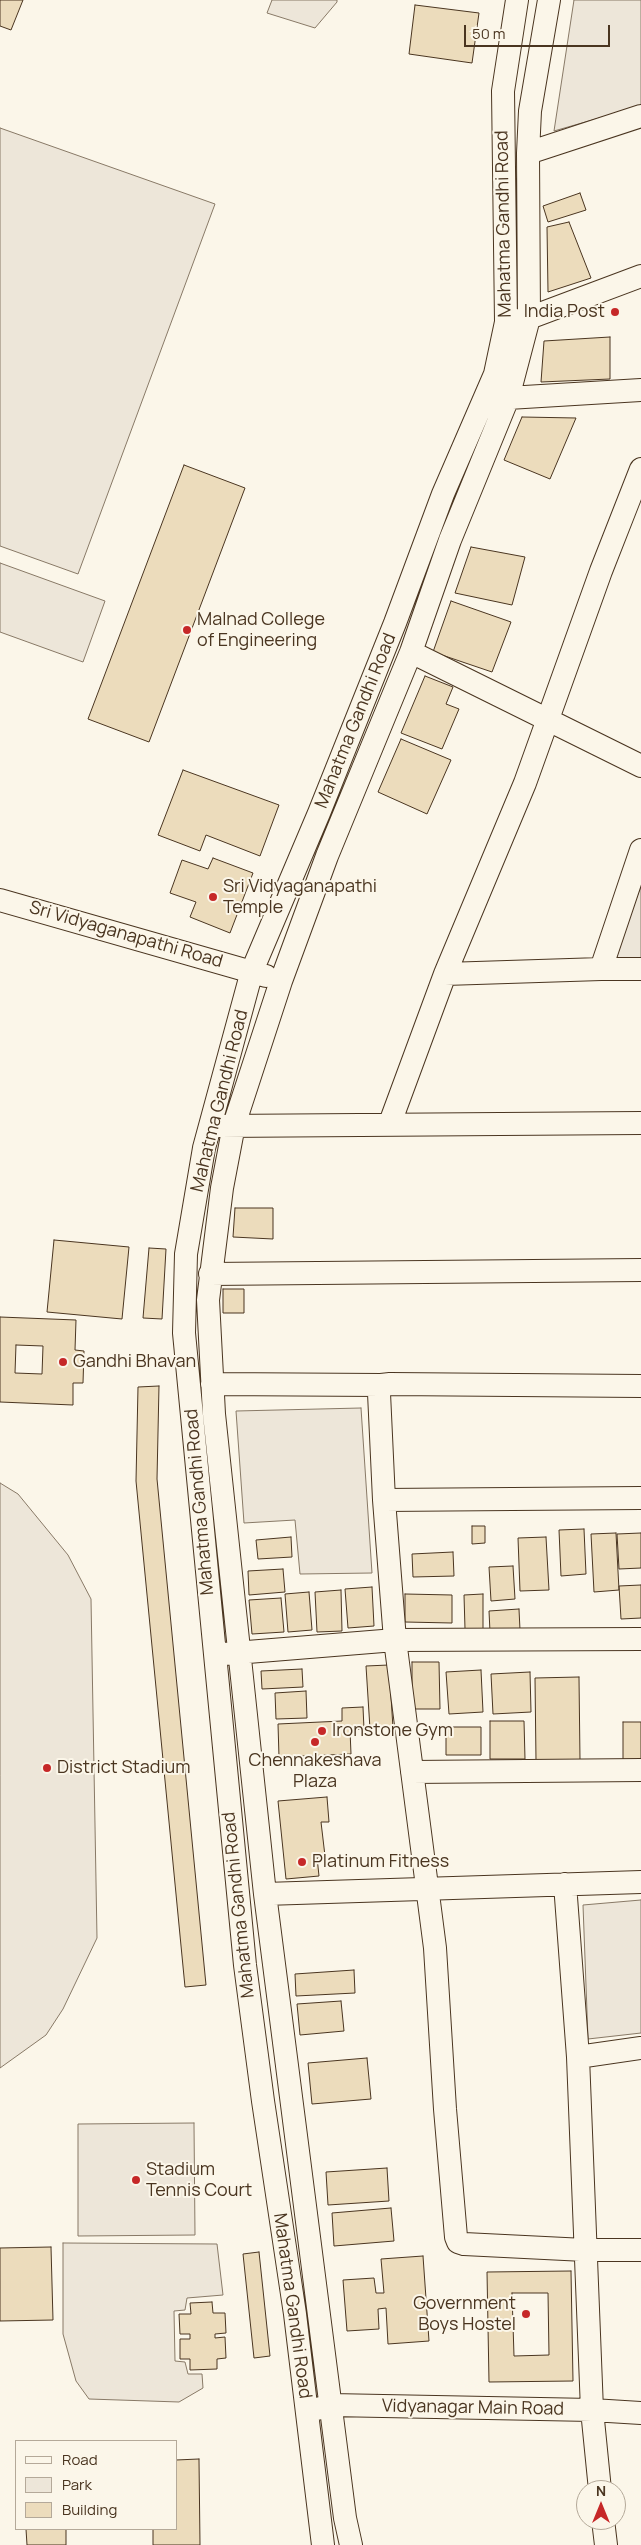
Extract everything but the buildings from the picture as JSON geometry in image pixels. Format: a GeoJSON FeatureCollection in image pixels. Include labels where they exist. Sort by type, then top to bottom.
{"type":"FeatureCollection","features":[{"type":"Feature","properties":{"kind":"street","name":"Mahatma Gandhi Road"},"geometry":{"type":"LineString","coordinates":[[323,2545],[307,2412],[253,2030],[214,1655],[184,1333],[186,1254],[210,1126],[252,971],[319,812],[395,623],[443,494],[495,374],[506,322],[503,91],[517,0]]}},
{"type":"Feature","properties":{"kind":"street","name":"Mahatma Gandhi Road"},"geometry":{"type":"LineString","coordinates":[[351,2545],[345,2518],[282,2030],[238,1652],[212,1384],[208,1300],[210,1274],[222,1188],[234,1125],[281,981],[327,856],[411,652],[450,540],[508,398],[529,318],[528,153],[530,110],[549,0]]}},
{"type":"Feature","properties":{"kind":"street"},"geometry":{"type":"LineString","coordinates":[[528,153],[641,116]]}},
{"type":"Feature","properties":{"kind":"street"},"geometry":{"type":"LineString","coordinates":[[506,322],[529,318],[641,276]]}},
{"type":"Feature","properties":{"kind":"street"},"geometry":{"type":"LineString","coordinates":[[508,398],[641,390]]}},
{"type":"Feature","properties":{"kind":"street"},"geometry":{"type":"LineString","coordinates":[[473,425],[494,433]]}},
{"type":"Feature","properties":{"kind":"street"},"geometry":{"type":"LineString","coordinates":[[390,1123],[445,974],[526,783],[601,571],[641,469]]}},
{"type":"Feature","properties":{"kind":"street"},"geometry":{"type":"LineString","coordinates":[[411,652],[641,766]]}},
{"type":"Feature","properties":{"kind":"street"},"geometry":{"type":"LineString","coordinates":[[601,969],[641,850]]}},
{"type":"Feature","properties":{"kind":"street","name":"Sri Vidyaganapathi Road"},"geometry":{"type":"LineString","coordinates":[[0,900],[252,971],[281,981]]}},
{"type":"Feature","properties":{"kind":"street"},"geometry":{"type":"LineString","coordinates":[[445,974],[641,969]]}},
{"type":"Feature","properties":{"kind":"street"},"geometry":{"type":"LineString","coordinates":[[210,1126],[390,1123],[641,1123]]}},
{"type":"Feature","properties":{"kind":"street"},"geometry":{"type":"LineString","coordinates":[[210,1274],[641,1270]]}},
{"type":"Feature","properties":{"kind":"street"},"geometry":{"type":"LineString","coordinates":[[212,1384],[641,1386]]}},
{"type":"Feature","properties":{"kind":"street"},"geometry":{"type":"LineString","coordinates":[[382,1386],[379,1393],[384,1500],[395,1640],[435,1948],[445,2119],[458,2242],[585,2250],[641,2250]]}},
{"type":"Feature","properties":{"kind":"street"},"geometry":{"type":"LineString","coordinates":[[384,1500],[641,1498]]}},
{"type":"Feature","properties":{"kind":"street"},"geometry":{"type":"LineString","coordinates":[[214,1655],[395,1640],[641,1639]]}},
{"type":"Feature","properties":{"kind":"street"},"geometry":{"type":"LineString","coordinates":[[412,1772],[641,1770]]}},
{"type":"Feature","properties":{"kind":"street"},"geometry":{"type":"LineString","coordinates":[[265,1894],[641,1882]]}},
{"type":"Feature","properties":{"kind":"street"},"geometry":{"type":"LineString","coordinates":[[565,1884],[578,2057],[592,2410],[599,2480]]}},
{"type":"Feature","properties":{"kind":"street"},"geometry":{"type":"LineString","coordinates":[[253,2030],[282,2030]]}},
{"type":"Feature","properties":{"kind":"street"},"geometry":{"type":"LineString","coordinates":[[578,2057],[641,2048]]}},
{"type":"Feature","properties":{"kind":"street","name":"Vidyanagar Main Road"},"geometry":{"type":"LineString","coordinates":[[307,2412],[331,2405],[592,2410],[641,2413]]}},
{"type":"Feature","properties":{"kind":"street"},"geometry":{"type":"LineString","coordinates":[[605,2530],[606,2545]]}},
{"type":"Feature","properties":{"kind":"green space"},"geometry":{"type":"Polygon","coordinates":[[[272,0],[337,0],[337,2],[315,28],[267,13],[272,0]]]}},
{"type":"Feature","properties":{"kind":"green space"},"geometry":{"type":"Polygon","coordinates":[[[574,0],[641,0],[641,106],[554,131],[574,0]]]}},
{"type":"Feature","properties":{"kind":"green space"},"geometry":{"type":"Polygon","coordinates":[[[0,128],[215,204],[78,574],[0,546],[0,128]]]}},
{"type":"Feature","properties":{"kind":"green space"},"geometry":{"type":"Polygon","coordinates":[[[0,563],[105,601],[83,662],[0,632],[0,563]]]}},
{"type":"Feature","properties":{"kind":"green space"},"geometry":{"type":"Polygon","coordinates":[[[641,886],[641,959],[614,958],[641,886]]]}},
{"type":"Feature","properties":{"kind":"green space"},"geometry":{"type":"Polygon","coordinates":[[[361,1408],[372,1573],[300,1574],[295,1520],[244,1523],[236,1411],[361,1408]]]}},
{"type":"Feature","properties":{"kind":"green space","name":"District Stadium"},"geometry":{"type":"Polygon","coordinates":[[[0,1483],[18,1494],[68,1555],[91,1599],[97,1938],[63,2009],[46,2035],[0,2068],[0,1483]]]}},
{"type":"Feature","properties":{"kind":"green space"},"geometry":{"type":"Polygon","coordinates":[[[641,1900],[641,2033],[588,2039],[583,1905],[641,1900]]]}},
{"type":"Feature","properties":{"kind":"green space","name":"Stadium Tennis Court"},"geometry":{"type":"Polygon","coordinates":[[[194,2123],[195,2235],[78,2236],[78,2124],[194,2123]]]}},
{"type":"Feature","properties":{"kind":"green space"},"geometry":{"type":"Polygon","coordinates":[[[63,2243],[217,2244],[223,2295],[187,2298],[185,2310],[174,2311],[175,2361],[185,2362],[188,2374],[202,2374],[203,2388],[179,2402],[89,2399],[76,2381],[63,2334],[63,2243]]]}},
{"type":"Feature","properties":{"kind":"place","name":"India Post"},"geometry":{"type":"Point","coordinates":[615,312]}},
{"type":"Feature","properties":{"kind":"place","name":"Malnad College of Engineering"},"geometry":{"type":"Point","coordinates":[187,630]}},
{"type":"Feature","properties":{"kind":"place","name":"Sri Vidyaganapathi Temple"},"geometry":{"type":"Point","coordinates":[213,897]}},
{"type":"Feature","properties":{"kind":"place","name":"Gandhi Bhavan"},"geometry":{"type":"Point","coordinates":[63,1362]}},
{"type":"Feature","properties":{"kind":"place","name":"Ironstone Gym"},"geometry":{"type":"Point","coordinates":[322,1731]}},
{"type":"Feature","properties":{"kind":"place","name":"Chennakeshava Plaza"},"geometry":{"type":"Point","coordinates":[315,1742]}},
{"type":"Feature","properties":{"kind":"place","name":"District Stadium"},"geometry":{"type":"Point","coordinates":[47,1768]}},
{"type":"Feature","properties":{"kind":"place","name":"Platinum Fitness"},"geometry":{"type":"Point","coordinates":[302,1862]}},
{"type":"Feature","properties":{"kind":"place","name":"Stadium Tennis Court"},"geometry":{"type":"Point","coordinates":[136,2180]}},
{"type":"Feature","properties":{"kind":"place","name":"Government Boys Hostel"},"geometry":{"type":"Point","coordinates":[526,2314]}}]}
